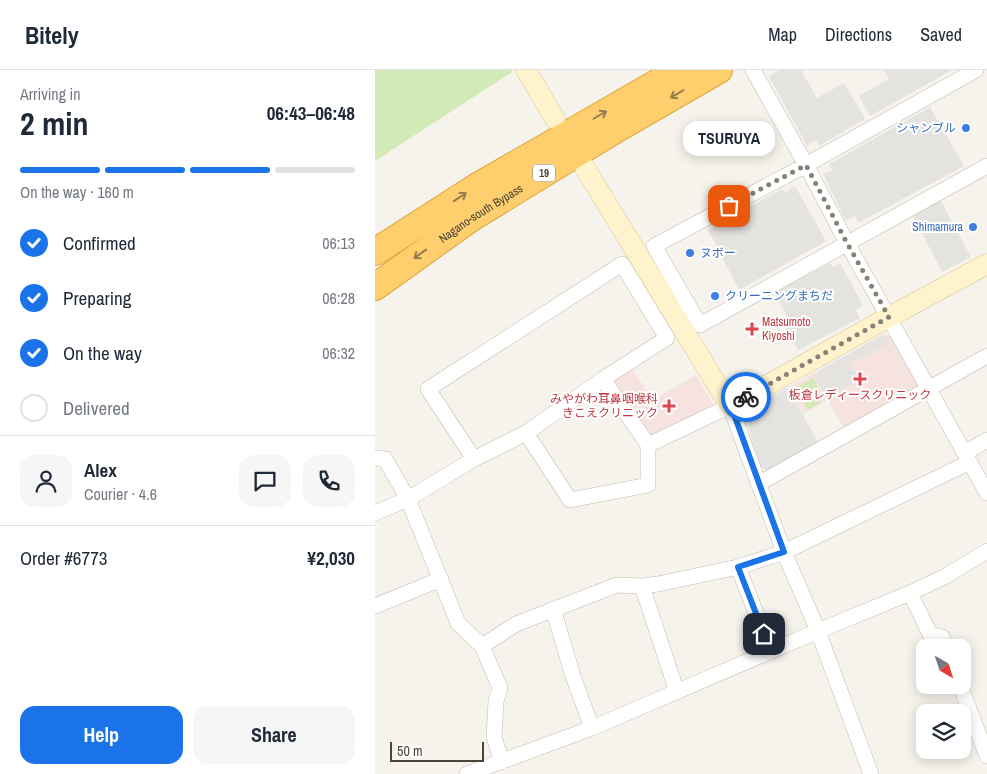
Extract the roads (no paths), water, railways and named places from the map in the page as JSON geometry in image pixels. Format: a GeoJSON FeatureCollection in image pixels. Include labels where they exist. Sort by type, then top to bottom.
{"type":"FeatureCollection","features":[{"type":"Feature","properties":{"kind":"highway","name":"Nagano-south Bypass"},"geometry":{"type":"LineString","coordinates":[[375,252],[476,187],[679,70]]}},
{"type":"Feature","properties":{"kind":"highway","name":"Nagano-south Bypass"},"geometry":{"type":"LineString","coordinates":[[375,287],[470,219],[615,130],[719,70]]}},
{"type":"Feature","properties":{"kind":"street"},"geometry":{"type":"LineString","coordinates":[[526,70],[555,119]]}},
{"type":"Feature","properties":{"kind":"street"},"geometry":{"type":"LineString","coordinates":[[753,70],[987,493]]}},
{"type":"Feature","properties":{"kind":"street"},"geometry":{"type":"LineString","coordinates":[[976,70],[806,165],[654,246],[700,325],[987,166]]}},
{"type":"Feature","properties":{"kind":"street"},"geometry":{"type":"LineString","coordinates":[[585,168],[731,406],[758,484],[784,552],[818,631],[871,774]]}},
{"type":"Feature","properties":{"kind":"street"},"geometry":{"type":"LineString","coordinates":[[375,513],[408,499],[474,459],[526,433],[603,379],[667,338],[622,264],[428,389],[474,459]]}},
{"type":"Feature","properties":{"kind":"street"},"geometry":{"type":"LineString","coordinates":[[648,446],[731,406],[987,264]]}},
{"type":"Feature","properties":{"kind":"street"},"geometry":{"type":"LineString","coordinates":[[758,484],[987,356]]}},
{"type":"Feature","properties":{"kind":"street"},"geometry":{"type":"LineString","coordinates":[[526,433],[570,500],[648,485],[648,446],[603,379]]}},
{"type":"Feature","properties":{"kind":"street"},"geometry":{"type":"LineString","coordinates":[[482,646],[516,624],[617,585],[642,586],[658,584],[738,567],[784,552],[967,457],[987,440]]}},
{"type":"Feature","properties":{"kind":"street"},"geometry":{"type":"LineString","coordinates":[[375,458],[385,459],[408,499],[458,622],[482,646],[500,688],[496,701],[494,737],[502,762]]}},
{"type":"Feature","properties":{"kind":"street"},"geometry":{"type":"LineString","coordinates":[[467,774],[592,728],[910,593],[946,576],[987,551]]}},
{"type":"Feature","properties":{"kind":"street"},"geometry":{"type":"LineString","coordinates":[[738,567],[771,651]]}},
{"type":"Feature","properties":{"kind":"street"},"geometry":{"type":"LineString","coordinates":[[375,606],[441,579]]}},
{"type":"Feature","properties":{"kind":"street"},"geometry":{"type":"LineString","coordinates":[[642,586],[677,692]]}},
{"type":"Feature","properties":{"kind":"street"},"geometry":{"type":"LineString","coordinates":[[910,593],[930,634],[942,637],[943,639]]}},
{"type":"Feature","properties":{"kind":"street"},"geometry":{"type":"LineString","coordinates":[[553,609],[573,676],[592,728]]}},
{"type":"Feature","properties":{"kind":"street"},"geometry":{"type":"LineString","coordinates":[[964,694],[984,741],[987,756]]}},
{"type":"Feature","properties":{"kind":"place","name":"シャンブル"},"geometry":{"type":"Point","coordinates":[966,128]}},
{"type":"Feature","properties":{"kind":"place","name":"TSURUYA"},"geometry":{"type":"Point","coordinates":[729,206]}},
{"type":"Feature","properties":{"kind":"place","name":"Shimamura"},"geometry":{"type":"Point","coordinates":[973,227]}},
{"type":"Feature","properties":{"kind":"place","name":"ヌボー"},"geometry":{"type":"Point","coordinates":[690,253]}},
{"type":"Feature","properties":{"kind":"place","name":"クリーニングまちだ"},"geometry":{"type":"Point","coordinates":[715,296]}},
{"type":"Feature","properties":{"kind":"place","name":"Matsumoto Kiyoshi"},"geometry":{"type":"Point","coordinates":[752,329]}},
{"type":"Feature","properties":{"kind":"place","name":"板倉レディースクリニック"},"geometry":{"type":"Point","coordinates":[860,379]}},
{"type":"Feature","properties":{"kind":"place","name":"みやがわ耳鼻咽喉科 きこえクリニック"},"geometry":{"type":"Point","coordinates":[669,406]}}]}
